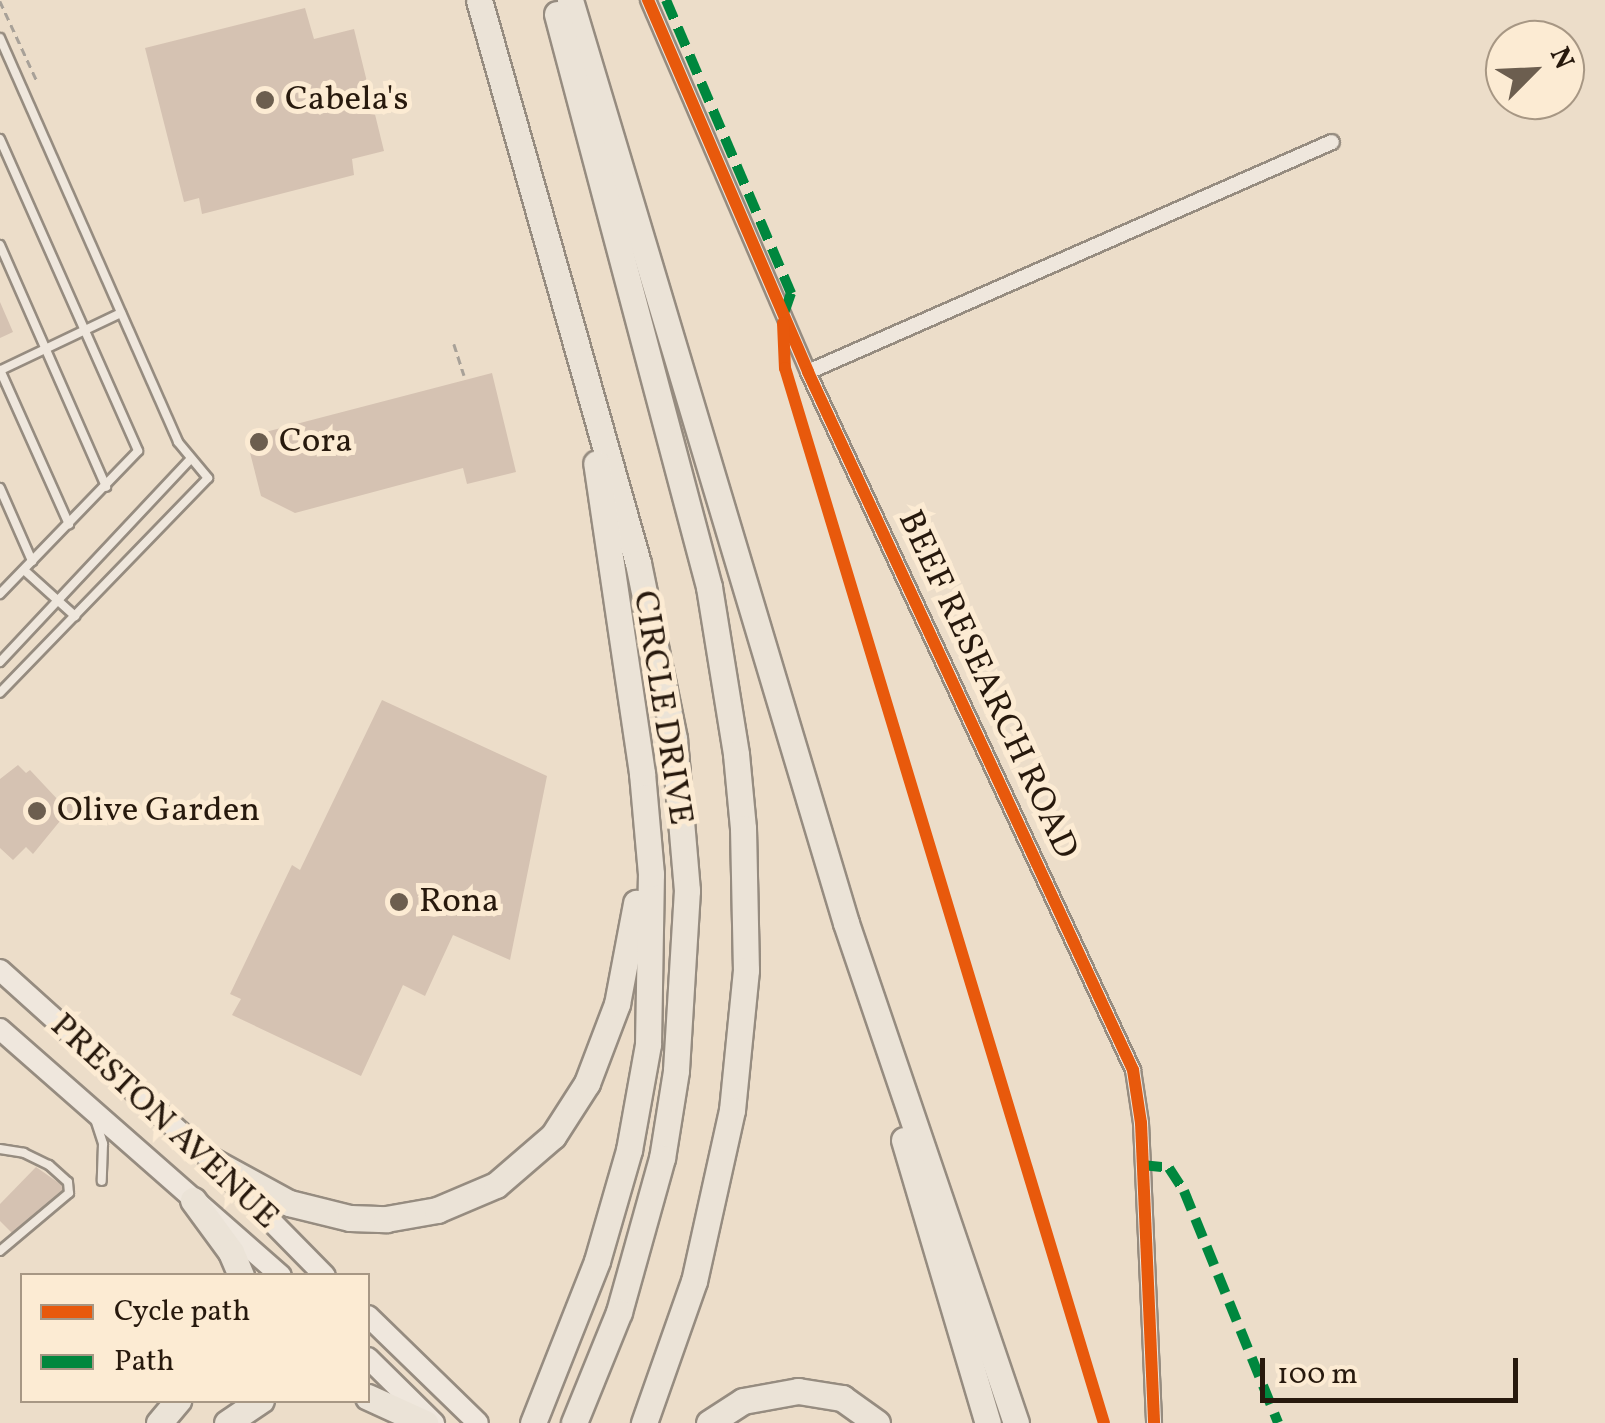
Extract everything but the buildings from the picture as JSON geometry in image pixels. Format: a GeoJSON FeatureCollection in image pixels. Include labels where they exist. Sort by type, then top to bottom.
{"type":"FeatureCollection","features":[{"type":"Feature","properties":{"kind":"highway","name":"CIRCLE DRIVE"},"geometry":{"type":"LineString","coordinates":[[479,0],[598,433],[638,563],[664,674],[680,794],[687,890],[676,1071],[662,1158],[619,1312],[574,1423]]}},
{"type":"Feature","properties":{"kind":"highway","name":"CIRCLE DRIVE"},"geometry":{"type":"LineString","coordinates":[[553,0],[709,587],[736,754],[742,828],[746,970],[732,1110],[694,1281],[644,1423]]}},
{"type":"Feature","properties":{"kind":"highway"},"geometry":{"type":"LineString","coordinates":[[570,0],[846,923],[1016,1423]]}},
{"type":"Feature","properties":{"kind":"highway"},"geometry":{"type":"LineString","coordinates":[[533,1423],[596,1260],[640,1100],[648,1044],[651,874],[642,773],[596,468],[598,433]]}},
{"type":"Feature","properties":{"kind":"highway"},"geometry":{"type":"LineString","coordinates":[[212,1161],[289,1203],[368,1220],[456,1204],[496,1185],[527,1162],[576,1104],[617,1004],[635,922],[642,773]]}},
{"type":"Feature","properties":{"kind":"highway"},"geometry":{"type":"LineString","coordinates":[[846,923],[879,1058],[988,1423]]}},
{"type":"Feature","properties":{"kind":"highway"},"geometry":{"type":"LineString","coordinates":[[193,1200],[231,1252],[240,1273]]}},
{"type":"Feature","properties":{"kind":"highway"},"geometry":{"type":"LineString","coordinates":[[710,1423],[744,1400],[798,1391],[842,1398],[877,1423]]}},
{"type":"Feature","properties":{"kind":"highway"},"geometry":{"type":"LineString","coordinates":[[370,1397],[425,1423]]}},
{"type":"Feature","properties":{"kind":"highway"},"geometry":{"type":"LineString","coordinates":[[159,1423],[176,1403]]}},
{"type":"Feature","properties":{"kind":"highway"},"geometry":{"type":"LineString","coordinates":[[227,1423],[257,1403]]}},
{"type":"Feature","properties":{"kind":"main road","name":"PRESTON AVENUE"},"geometry":{"type":"LineString","coordinates":[[0,970],[212,1161],[323,1273]]}},
{"type":"Feature","properties":{"kind":"main road","name":"PRESTON AVENUE"},"geometry":{"type":"LineString","coordinates":[[0,1029],[278,1273]]}},
{"type":"Feature","properties":{"kind":"main road"},"geometry":{"type":"LineString","coordinates":[[370,1318],[478,1423]]}},
{"type":"Feature","properties":{"kind":"main road"},"geometry":{"type":"LineString","coordinates":[[370,1360],[434,1423]]}},
{"type":"Feature","properties":{"kind":"street","name":"BEEF RESEARCH ROAD"},"geometry":{"type":"LineString","coordinates":[[648,0],[808,372],[1133,1070],[1141,1123],[1154,1423]]}},
{"type":"Feature","properties":{"kind":"street"},"geometry":{"type":"LineString","coordinates":[[808,372],[1332,142]]}},
{"type":"Feature","properties":{"kind":"lane"},"geometry":{"type":"LineString","coordinates":[[0,38],[189,460],[208,478],[0,693]]}},
{"type":"Feature","properties":{"kind":"lane"},"geometry":{"type":"LineString","coordinates":[[0,58],[12,69]]}},
{"type":"Feature","properties":{"kind":"lane"},"geometry":{"type":"LineString","coordinates":[[0,76],[12,69]]}},
{"type":"Feature","properties":{"kind":"lane"},"geometry":{"type":"LineString","coordinates":[[0,139],[138,451],[0,594]]}},
{"type":"Feature","properties":{"kind":"lane"},"geometry":{"type":"LineString","coordinates":[[0,246],[106,488]]}},
{"type":"Feature","properties":{"kind":"lane"},"geometry":{"type":"LineString","coordinates":[[70,524],[1,370],[121,314]]}},
{"type":"Feature","properties":{"kind":"lane"},"geometry":{"type":"LineString","coordinates":[[0,662],[189,460]]}},
{"type":"Feature","properties":{"kind":"lane"},"geometry":{"type":"LineString","coordinates":[[0,488],[32,561]]}},
{"type":"Feature","properties":{"kind":"lane"},"geometry":{"type":"LineString","coordinates":[[24,570],[76,616]]}},
{"type":"Feature","properties":{"kind":"lane"},"geometry":{"type":"LineString","coordinates":[[93,1113],[103,1144],[102,1181]]}},
{"type":"Feature","properties":{"kind":"lane"},"geometry":{"type":"LineString","coordinates":[[0,1149],[24,1153],[49,1165],[68,1182],[69,1192],[0,1251]]}},
{"type":"Feature","properties":{"kind":"path"},"geometry":{"type":"LineString","coordinates":[[0,2],[37,81]]}},
{"type":"Feature","properties":{"kind":"path"},"geometry":{"type":"LineString","coordinates":[[454,344],[464,376]]}},
{"type":"Feature","properties":{"kind":"marked path"},"geometry":{"type":"LineString","coordinates":[[666,0],[791,293],[784,313]]}},
{"type":"Feature","properties":{"kind":"marked path"},"geometry":{"type":"LineString","coordinates":[[1142,1165],[1169,1168],[1184,1191],[1278,1423]]}},
{"type":"Feature","properties":{"kind":"cycle path"},"geometry":{"type":"LineString","coordinates":[[648,0],[808,372],[1133,1070],[1141,1123],[1154,1423]]}},
{"type":"Feature","properties":{"kind":"cycle path"},"geometry":{"type":"LineString","coordinates":[[783,323],[785,368],[1104,1423]]}},
{"type":"Feature","properties":{"kind":"place","name":"Cabela's"},"geometry":{"type":"Point","coordinates":[265,100]}},
{"type":"Feature","properties":{"kind":"place","name":"Cora"},"geometry":{"type":"Point","coordinates":[259,442]}},
{"type":"Feature","properties":{"kind":"place","name":"Olive Garden"},"geometry":{"type":"Point","coordinates":[37,811]}},
{"type":"Feature","properties":{"kind":"place","name":"Rona"},"geometry":{"type":"Point","coordinates":[399,902]}}]}
